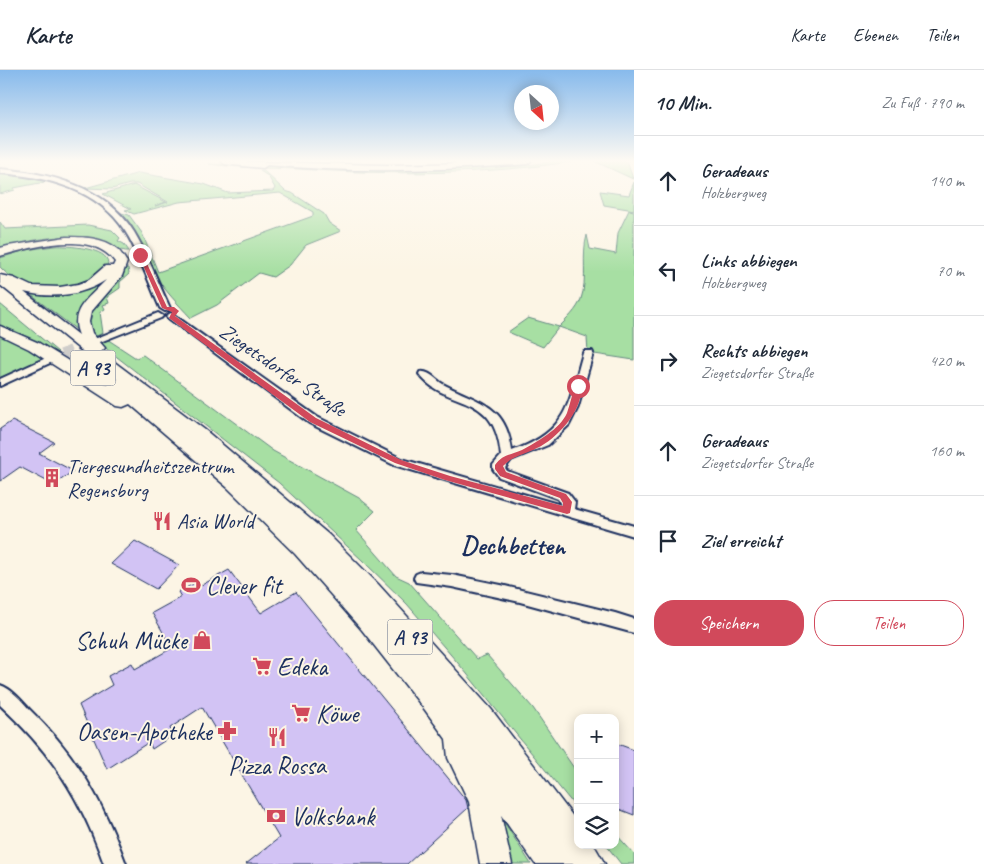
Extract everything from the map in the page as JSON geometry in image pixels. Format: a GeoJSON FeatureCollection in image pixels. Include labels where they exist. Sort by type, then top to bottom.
{"type":"FeatureCollection","features":[{"type":"Feature","properties":{"kind":"highway","name":"A 93"},"geometry":{"type":"LineString","coordinates":[[0,252],[32,243],[66,240],[97,244],[115,253],[121,262],[119,272],[89,304],[83,316],[83,329],[90,341],[98,348],[104,360]]}},
{"type":"Feature","properties":{"kind":"highway"},"geometry":{"type":"LineString","coordinates":[[0,256],[29,247],[70,244],[98,249],[106,254],[111,263],[107,273],[94,282],[66,290],[40,291],[28,289],[8,281],[0,273]]}},
{"type":"Feature","properties":{"kind":"highway","name":"A 93"},"geometry":{"type":"LineString","coordinates":[[0,279],[227,456],[322,541],[370,590],[480,719],[574,837]]}},
{"type":"Feature","properties":{"kind":"highway","name":"A 93"},"geometry":{"type":"LineString","coordinates":[[0,293],[187,442],[219,469],[302,547],[411,669],[554,864]]}},
{"type":"Feature","properties":{"kind":"highway"},"geometry":{"type":"LineString","coordinates":[[0,330],[20,339],[86,377],[165,433],[187,442]]}},
{"type":"Feature","properties":{"kind":"highway"},"geometry":{"type":"LineString","coordinates":[[459,732],[462,758],[483,800],[496,864]]}},
{"type":"Feature","properties":{"kind":"highway","name":"A 93"},"geometry":{"type":"LineString","coordinates":[[581,849],[589,864]]}},
{"type":"Feature","properties":{"kind":"highway"},"geometry":{"type":"LineString","coordinates":[[588,849],[598,857],[603,864]]}},
{"type":"Feature","properties":{"kind":"street","name":"Ziegetsdorfer Straße"},"geometry":{"type":"LineString","coordinates":[[96,198],[124,222],[165,313],[313,420],[398,462],[634,531]]}},
{"type":"Feature","properties":{"kind":"street"},"geometry":{"type":"LineString","coordinates":[[97,340],[165,313]]}},
{"type":"Feature","properties":{"kind":"street"},"geometry":{"type":"LineString","coordinates":[[567,511],[568,502],[563,496],[503,474],[499,465],[507,457],[538,445],[562,426],[570,414],[588,353]]}},
{"type":"Feature","properties":{"kind":"street"},"geometry":{"type":"LineString","coordinates":[[0,383],[46,361]]}},
{"type":"Feature","properties":{"kind":"street"},"geometry":{"type":"LineString","coordinates":[[424,374],[432,384],[473,400],[489,412],[502,433],[507,457]]}},
{"type":"Feature","properties":{"kind":"street"},"geometry":{"type":"LineString","coordinates":[[421,578],[436,578],[516,594],[560,604],[634,626]]}},
{"type":"Feature","properties":{"kind":"street"},"geometry":{"type":"LineString","coordinates":[[0,693],[31,723],[82,788],[93,809],[115,864]]}},
{"type":"Feature","properties":{"kind":"green space"},"geometry":{"type":"Polygon","coordinates":[[[111,198],[159,198],[166,202],[155,206],[168,202],[161,198],[223,198],[179,202],[134,214],[125,210],[131,209],[111,198]]]}},
{"type":"Feature","properties":{"kind":"green space"},"geometry":{"type":"Polygon","coordinates":[[[289,198],[300,198],[324,214],[329,223],[341,231],[306,245],[290,265],[273,277],[259,273],[217,305],[191,318],[159,281],[137,235],[121,213],[129,215],[142,233],[158,272],[313,216],[313,212],[289,198]]]}},
{"type":"Feature","properties":{"kind":"green space"},"geometry":{"type":"Polygon","coordinates":[[[602,198],[634,198],[634,210],[604,205],[602,198]]]}},
{"type":"Feature","properties":{"kind":"green space"},"geometry":{"type":"Polygon","coordinates":[[[629,210],[634,211],[634,360],[588,353],[587,337],[559,327],[574,311],[581,299],[584,284],[585,243],[587,235],[590,249],[616,254],[618,233],[629,210]]]}},
{"type":"Feature","properties":{"kind":"green space"},"geometry":{"type":"Polygon","coordinates":[[[0,222],[5,229],[88,225],[112,230],[120,238],[118,241],[124,244],[129,251],[118,249],[101,241],[76,237],[24,242],[0,249],[0,222]]]}},
{"type":"Feature","properties":{"kind":"green space"},"geometry":{"type":"Polygon","coordinates":[[[54,246],[79,247],[99,252],[108,263],[105,270],[92,281],[64,289],[31,288],[12,278],[0,267],[0,258],[26,250],[54,246]]]}},
{"type":"Feature","properties":{"kind":"green space"},"geometry":{"type":"Polygon","coordinates":[[[117,267],[77,318],[77,330],[27,292],[70,292],[117,267]]]}},
{"type":"Feature","properties":{"kind":"green space"},"geometry":{"type":"Polygon","coordinates":[[[126,268],[128,268],[129,274],[120,282],[120,288],[107,297],[109,303],[103,305],[105,309],[100,312],[103,333],[94,337],[90,327],[90,318],[94,309],[126,268]]]}},
{"type":"Feature","properties":{"kind":"green space"},"geometry":{"type":"Polygon","coordinates":[[[0,304],[58,352],[55,353],[0,327],[0,304]]]}},
{"type":"Feature","properties":{"kind":"green space"},"geometry":{"type":"Polygon","coordinates":[[[528,318],[559,327],[543,347],[508,332],[528,318]]]}},
{"type":"Feature","properties":{"kind":"green space"},"geometry":{"type":"Polygon","coordinates":[[[0,334],[28,348],[46,359],[0,381],[0,334]]]}},
{"type":"Feature","properties":{"kind":"green space"},"geometry":{"type":"Polygon","coordinates":[[[107,339],[136,358],[143,355],[273,451],[359,498],[375,511],[356,530],[396,576],[409,582],[477,659],[487,655],[533,708],[574,768],[574,805],[463,669],[407,604],[362,560],[279,483],[99,343],[107,339]]]}},
{"type":"Feature","properties":{"kind":"green space"},"geometry":{"type":"Polygon","coordinates":[[[495,808],[531,864],[507,864],[495,808]]]}},
{"type":"Feature","properties":{"kind":"green space"},"geometry":{"type":"Polygon","coordinates":[[[619,837],[634,854],[634,864],[621,864],[609,849],[619,849],[619,837]]]}},
{"type":"Feature","properties":{"kind":"building"},"geometry":{"type":"Polygon","coordinates":[[[12,421],[54,442],[39,453],[73,471],[54,485],[20,467],[0,481],[0,429],[12,421]]]}},
{"type":"Feature","properties":{"kind":"building"},"geometry":{"type":"Polygon","coordinates":[[[135,541],[179,565],[156,589],[111,564],[135,541]]]}},
{"type":"Feature","properties":{"kind":"building","name":"Köwe"},"geometry":{"type":"Polygon","coordinates":[[[229,570],[261,613],[296,592],[466,800],[468,808],[407,864],[246,864],[279,838],[202,707],[170,728],[173,735],[152,749],[149,742],[107,769],[79,705],[112,685],[108,676],[132,663],[135,669],[172,648],[152,613],[181,597],[178,592],[197,582],[200,586],[229,570]]]}},
{"type":"Feature","properties":{"kind":"building"},"geometry":{"type":"Polygon","coordinates":[[[619,744],[634,750],[634,815],[619,809],[619,744]]]}},
{"type":"Feature","properties":{"kind":"tunnel"},"geometry":{"type":"LineString","coordinates":[[46,361],[93,342],[91,343]]}},
{"type":"Feature","properties":{"kind":"place","name":"Tiergesundheitszentrum Regensburg"},"geometry":{"type":"Point","coordinates":[52,478]}},
{"type":"Feature","properties":{"kind":"place","name":"Asia World"},"geometry":{"type":"Point","coordinates":[162,521]}},
{"type":"Feature","properties":{"kind":"place","name":"Clever fit"},"geometry":{"type":"Point","coordinates":[191,585]}},
{"type":"Feature","properties":{"kind":"place","name":"Schuh Mücke"},"geometry":{"type":"Point","coordinates":[202,640]}},
{"type":"Feature","properties":{"kind":"place","name":"Edeka"},"geometry":{"type":"Point","coordinates":[262,666]}},
{"type":"Feature","properties":{"kind":"place","name":"Köwe"},"geometry":{"type":"Point","coordinates":[301,713]}},
{"type":"Feature","properties":{"kind":"place","name":"Oasen-Apotheke"},"geometry":{"type":"Point","coordinates":[227,731]}},
{"type":"Feature","properties":{"kind":"place","name":"Pizza Rossa"},"geometry":{"type":"Point","coordinates":[277,737]}},
{"type":"Feature","properties":{"kind":"place","name":"Volksbank"},"geometry":{"type":"Point","coordinates":[276,816]}},
{"type":"Feature","properties":{"kind":"district","name":"Dechbetten"},"geometry":{"type":"Point","coordinates":[513,545]}},
{"type":"Feature","properties":{"kind":"route"},"geometry":{"type":"LineString","coordinates":[[140,255],[165,308],[176,311],[171,316],[313,420],[398,462],[567,511],[568,502],[563,496],[503,474],[499,465],[507,457],[538,445],[562,426],[570,414],[578,386]]}}]}
